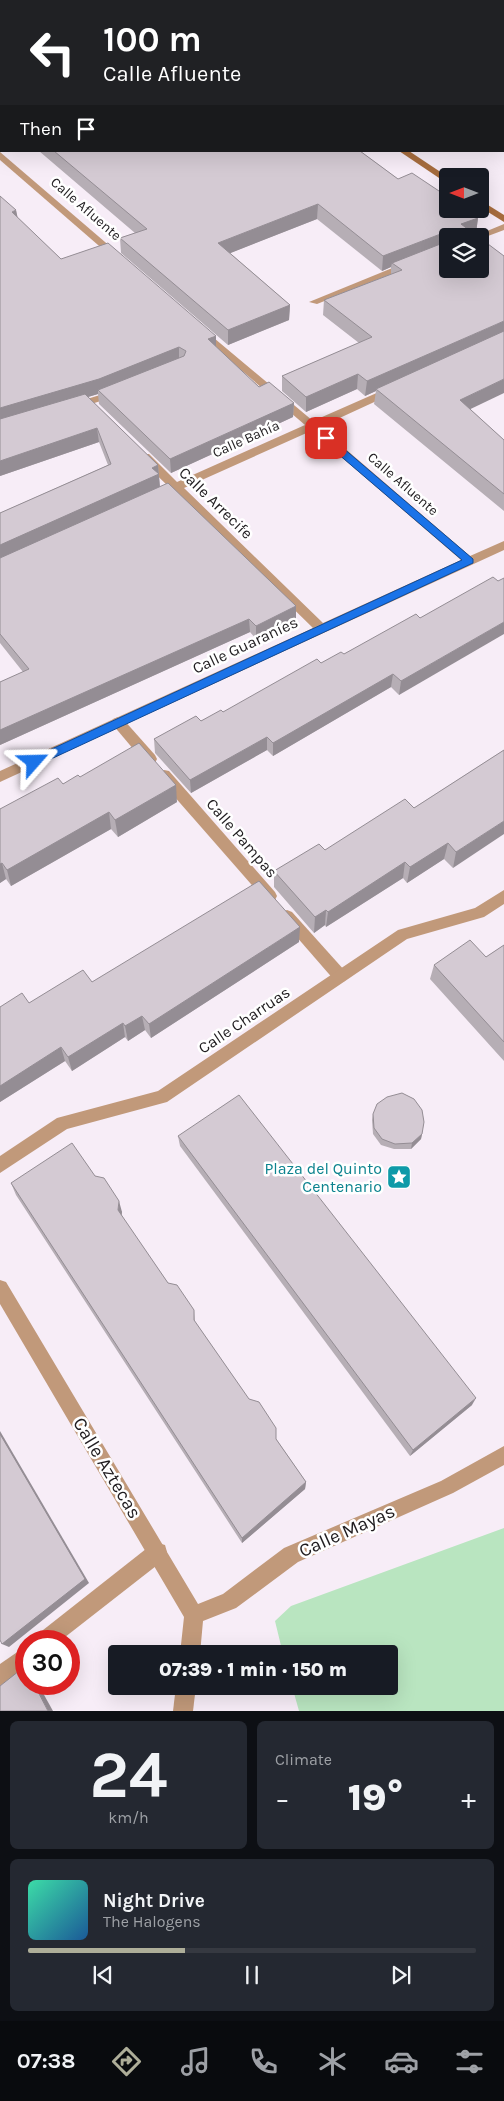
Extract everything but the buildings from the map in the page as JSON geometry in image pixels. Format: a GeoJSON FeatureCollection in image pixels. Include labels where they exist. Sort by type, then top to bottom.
{"type":"FeatureCollection","features":[{"type":"Feature","properties":{"kind":"main road"},"geometry":{"type":"LineString","coordinates":[[404,152],[439,175]]}},
{"type":"Feature","properties":{"kind":"main road"},"geometry":{"type":"LineString","coordinates":[[489,209],[504,219]]}},
{"type":"Feature","properties":{"kind":"street","name":"Calle Afluente"},"geometry":{"type":"LineString","coordinates":[[0,155],[123,262]]}},
{"type":"Feature","properties":{"kind":"street"},"geometry":{"type":"LineString","coordinates":[[489,233],[504,227]]}},
{"type":"Feature","properties":{"kind":"street"},"geometry":{"type":"LineString","coordinates":[[314,302],[421,260]]}},
{"type":"Feature","properties":{"kind":"street","name":"Calle Afluente"},"geometry":{"type":"LineString","coordinates":[[195,325],[469,561]]}},
{"type":"Feature","properties":{"kind":"street"},"geometry":{"type":"LineString","coordinates":[[63,409],[93,405],[130,387]]}},
{"type":"Feature","properties":{"kind":"street","name":"Calle Bahía"},"geometry":{"type":"LineString","coordinates":[[150,499],[399,387]]}},
{"type":"Feature","properties":{"kind":"street","name":"Calle Arrecife"},"geometry":{"type":"LineString","coordinates":[[136,448],[321,628]]}},
{"type":"Feature","properties":{"kind":"street","name":"Calle Guaraníes"},"geometry":{"type":"LineString","coordinates":[[0,777],[504,545]]}},
{"type":"Feature","properties":{"kind":"street","name":"Calle Pampas"},"geometry":{"type":"LineString","coordinates":[[118,722],[340,976]]}},
{"type":"Feature","properties":{"kind":"street","name":"Calle Charruas"},"geometry":{"type":"LineString","coordinates":[[0,1165],[63,1123],[162,1097],[403,934],[479,913],[504,896]]}},
{"type":"Feature","properties":{"kind":"street","name":"Calle Aztecas"},"geometry":{"type":"LineString","coordinates":[[0,1288],[194,1615]]}},
{"type":"Feature","properties":{"kind":"street","name":"Calle Mayas"},"geometry":{"type":"LineString","coordinates":[[194,1615],[229,1602],[291,1555],[447,1487],[504,1455]]}},
{"type":"Feature","properties":{"kind":"street"},"geometry":{"type":"LineString","coordinates":[[59,1630],[158,1552]]}},
{"type":"Feature","properties":{"kind":"street"},"geometry":{"type":"LineString","coordinates":[[191,1645],[194,1615]]}},
{"type":"Feature","properties":{"kind":"street"},"geometry":{"type":"LineString","coordinates":[[0,1676],[15,1664]]}},
{"type":"Feature","properties":{"kind":"street"},"geometry":{"type":"LineString","coordinates":[[183,1711],[185,1695]]}},
{"type":"Feature","properties":{"kind":"green space"},"geometry":{"type":"Polygon","coordinates":[[[504,1528],[504,1711],[299,1711],[295,1695],[398,1695],[398,1645],[281,1645],[275,1621],[291,1606],[504,1528]]]}},
{"type":"Feature","properties":{"kind":"place","name":"Plaza del Quinto Centenario"},"geometry":{"type":"Point","coordinates":[399,1177]}},
{"type":"Feature","properties":{"kind":"route"},"geometry":{"type":"LineString","coordinates":[[34,762],[469,561],[326,438]]}}]}
